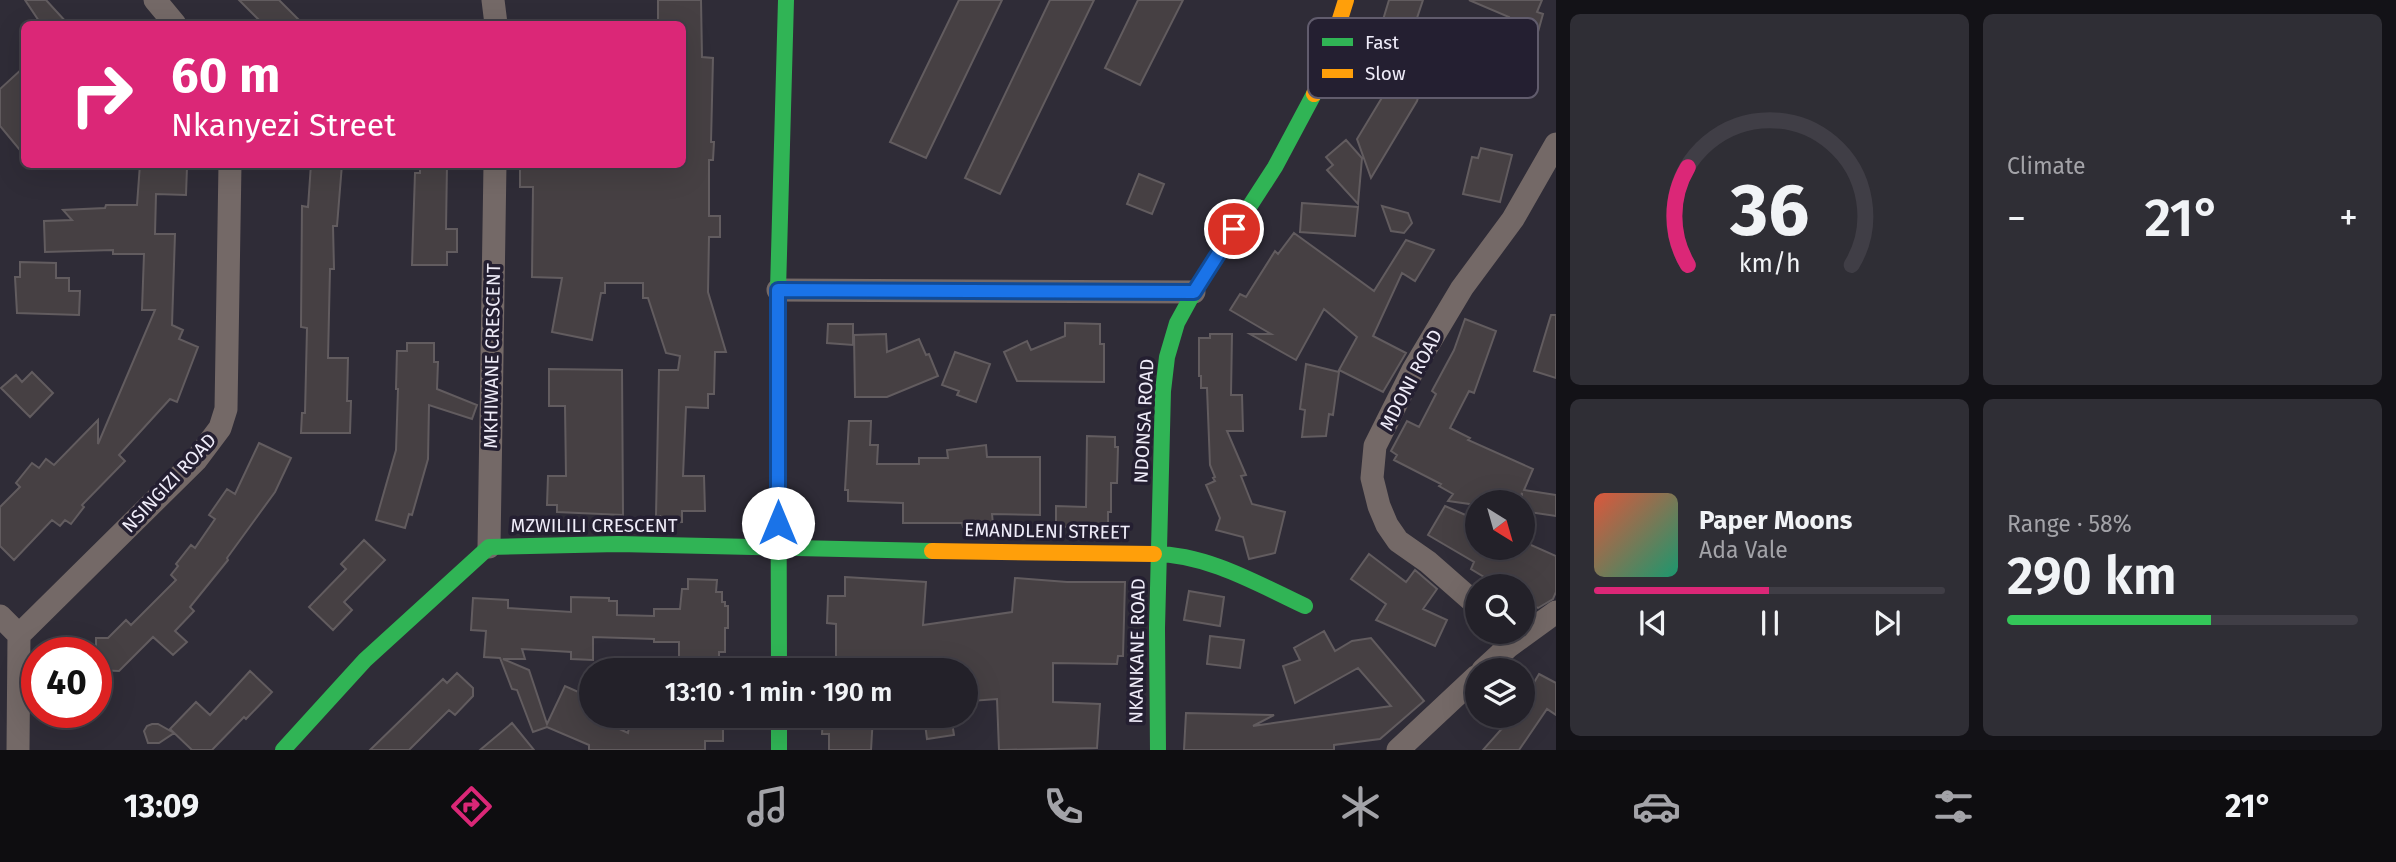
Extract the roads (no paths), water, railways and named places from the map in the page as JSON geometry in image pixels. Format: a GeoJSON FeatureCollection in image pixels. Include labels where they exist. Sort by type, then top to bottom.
{"type":"FeatureCollection","features":[{"type":"Feature","properties":{"kind":"street"},"geometry":{"type":"LineString","coordinates":[[155,0],[172,21]]}},
{"type":"Feature","properties":{"kind":"street"},"geometry":{"type":"LineString","coordinates":[[493,0],[496,21]]}},
{"type":"Feature","properties":{"kind":"street"},"geometry":{"type":"LineString","coordinates":[[779,658],[778,290],[786,0]]}},
{"type":"Feature","properties":{"kind":"street","name":"NDONSA ROAD"},"geometry":{"type":"LineString","coordinates":[[1340,18],[1346,0]]}},
{"type":"Feature","properties":{"kind":"street","name":"NDONSA ROAD"},"geometry":{"type":"LineString","coordinates":[[1160,553],[1163,390],[1167,357],[1177,323],[1275,167],[1312,98]]}},
{"type":"Feature","properties":{"kind":"street","name":"MDONI ROAD"},"geometry":{"type":"LineString","coordinates":[[1465,594],[1428,562],[1398,541],[1387,525],[1372,478],[1375,446],[1413,370],[1462,288],[1513,219],[1556,144]]}},
{"type":"Feature","properties":{"kind":"street","name":"NSINGIZI ROAD"},"geometry":{"type":"LineString","coordinates":[[19,635],[196,460],[220,428],[226,409],[230,168]]}},
{"type":"Feature","properties":{"kind":"street","name":"MKHIWANE CRESCENT"},"geometry":{"type":"LineString","coordinates":[[489,547],[495,168]]}},
{"type":"Feature","properties":{"kind":"street"},"geometry":{"type":"LineString","coordinates":[[778,290],[1194,292]]}},
{"type":"Feature","properties":{"kind":"street","name":"MZWILILI CRESCENT"},"geometry":{"type":"LineString","coordinates":[[283,750],[365,660],[489,547],[618,544],[778,549]]}},
{"type":"Feature","properties":{"kind":"street","name":"EMANDLENI STREET"},"geometry":{"type":"LineString","coordinates":[[778,549],[1177,554],[1228,570],[1305,606]]}},
{"type":"Feature","properties":{"kind":"street","name":"NKANKANE ROAD"},"geometry":{"type":"LineString","coordinates":[[1158,750],[1157,628],[1160,553]]}},
{"type":"Feature","properties":{"kind":"street"},"geometry":{"type":"LineString","coordinates":[[1535,623],[1556,612]]}},
{"type":"Feature","properties":{"kind":"street"},"geometry":{"type":"LineString","coordinates":[[0,615],[19,635],[18,750]]}},
{"type":"Feature","properties":{"kind":"street"},"geometry":{"type":"LineString","coordinates":[[1412,746],[1465,689]]}},
{"type":"Feature","properties":{"kind":"street"},"geometry":{"type":"LineString","coordinates":[[779,728],[779,750]]}}]}
